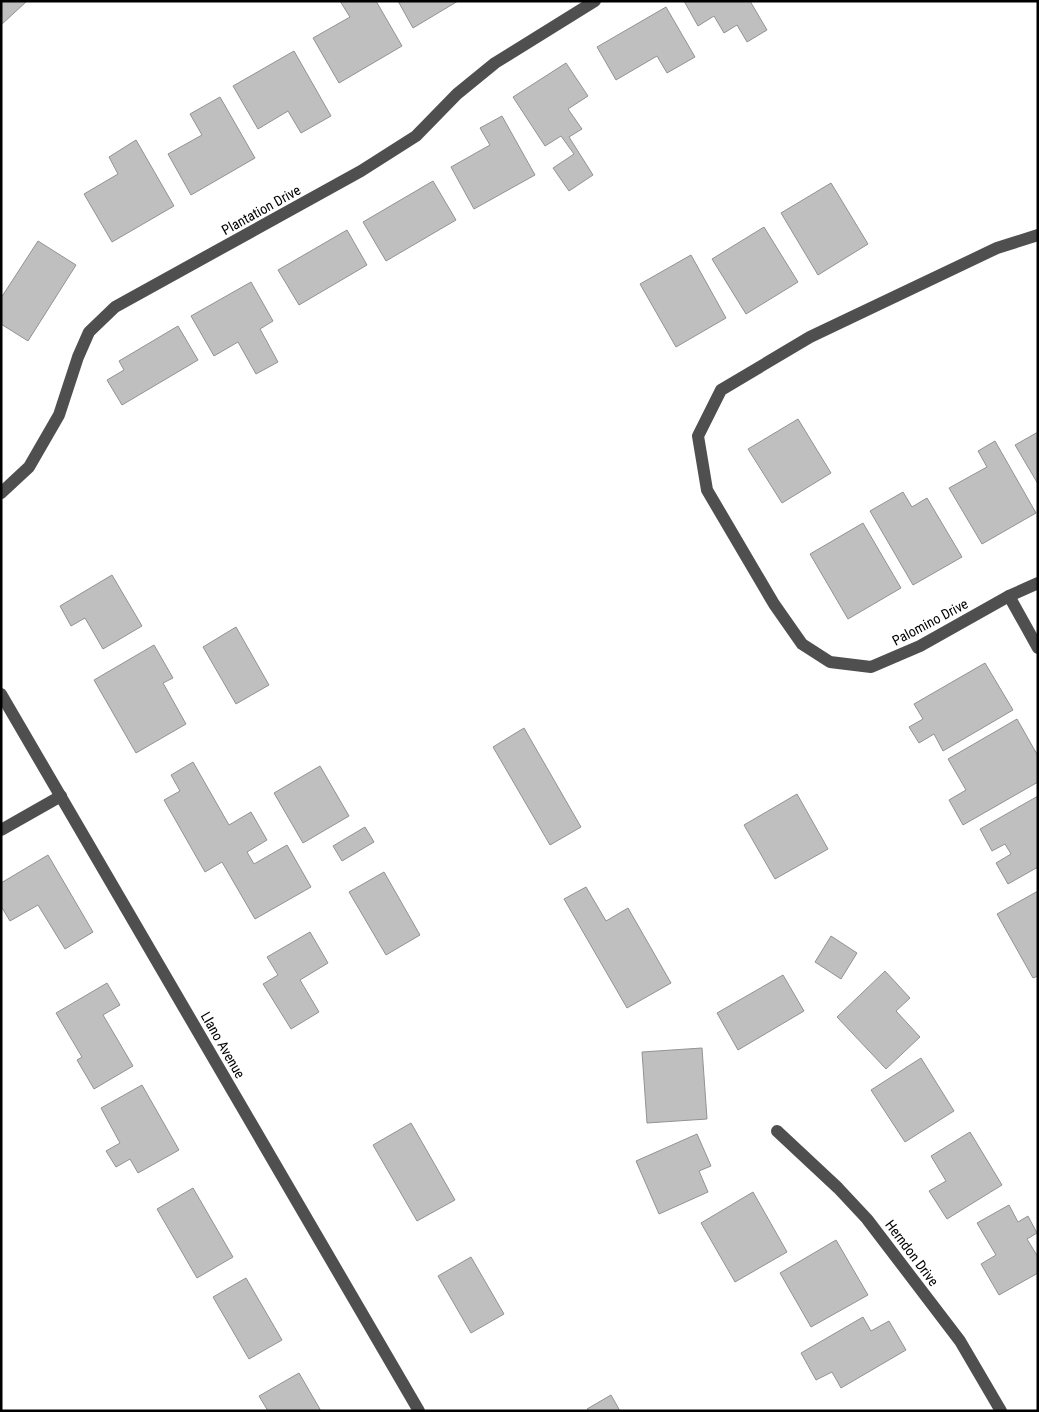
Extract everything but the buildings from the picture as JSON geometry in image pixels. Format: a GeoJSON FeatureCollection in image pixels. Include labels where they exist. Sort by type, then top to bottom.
{"type":"FeatureCollection","features":[{"type":"Feature","properties":{"kind":"street","name":"Plantation Drive"},"geometry":{"type":"LineString","coordinates":[[1,493],[29,466],[59,415],[78,357],[89,332],[115,307],[361,171],[416,136],[457,94],[495,63],[595,1]]}},
{"type":"Feature","properties":{"kind":"street","name":"Palomino Drive"},"geometry":{"type":"LineString","coordinates":[[1038,235],[997,248],[810,337],[721,390],[698,436],[707,490],[711,498],[774,604],[802,644],[830,662],[871,667],[920,646],[1009,596],[1038,583]]}},
{"type":"Feature","properties":{"kind":"street"},"geometry":{"type":"LineString","coordinates":[[1009,596],[1038,648]]}},
{"type":"Feature","properties":{"kind":"street","name":"Llano Avenue"},"geometry":{"type":"LineString","coordinates":[[1,694],[418,1411]]}},
{"type":"Feature","properties":{"kind":"street"},"geometry":{"type":"LineString","coordinates":[[1,830],[61,796]]}},
{"type":"Feature","properties":{"kind":"street","name":"Herndon Drive"},"geometry":{"type":"LineString","coordinates":[[777,1131],[838,1188],[867,1219],[960,1341],[1002,1411]]}}]}
